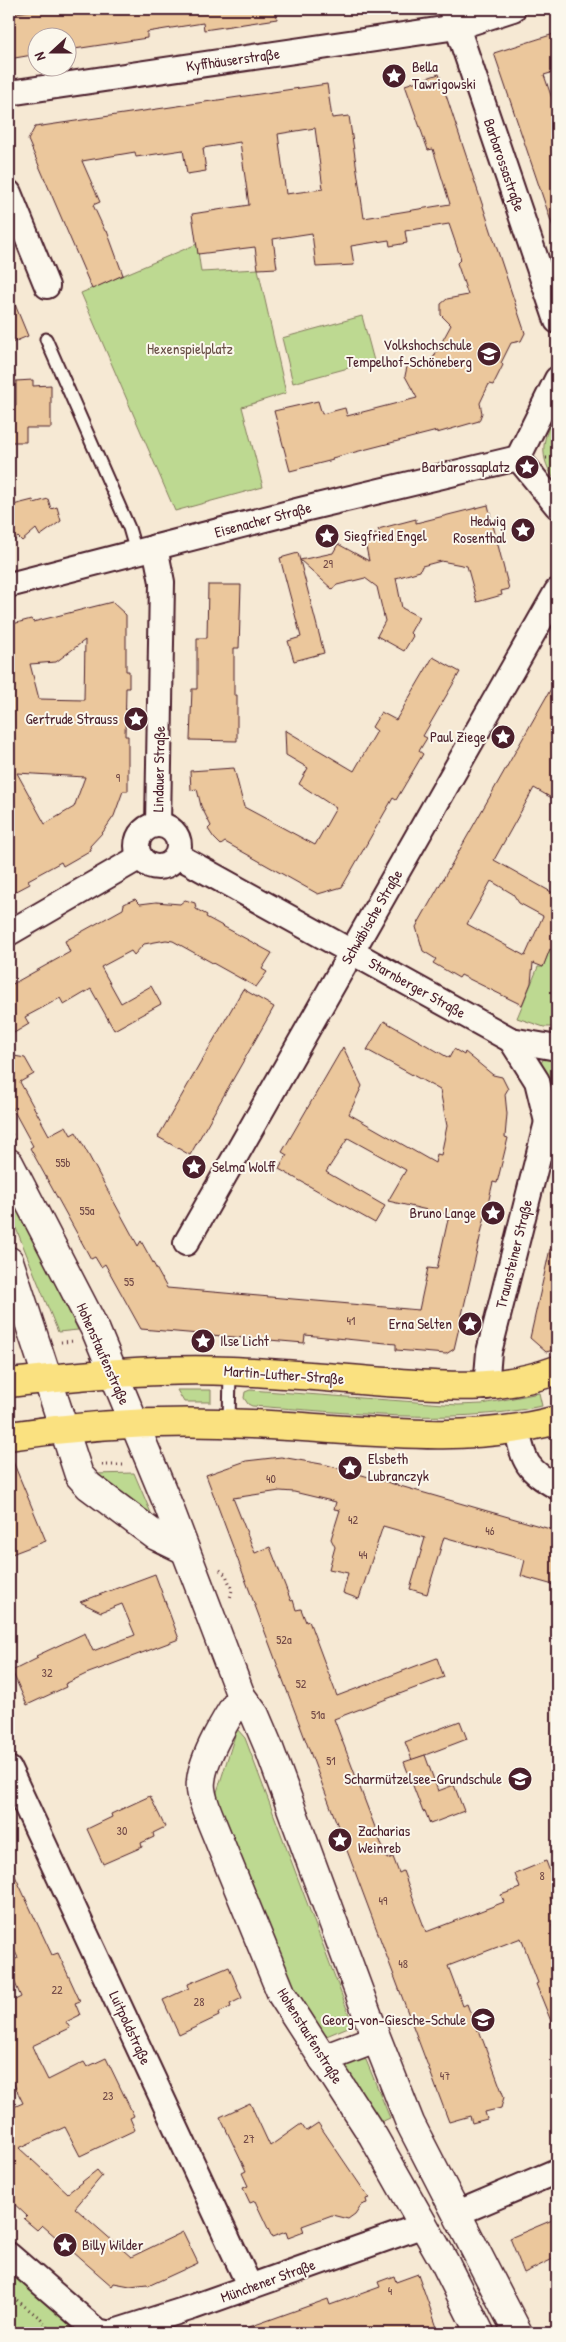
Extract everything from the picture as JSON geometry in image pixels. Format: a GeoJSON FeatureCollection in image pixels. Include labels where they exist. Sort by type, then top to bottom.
{"type":"FeatureCollection","features":[{"type":"Feature","properties":{"kind":"main road","name":"Hohenstaufenstraße"},"geometry":{"type":"LineString","coordinates":[[9,1163],[96,1331],[185,1550],[241,1696],[255,1715],[269,1748],[376,2039],[410,2123],[458,2213],[518,2333]]}},
{"type":"Feature","properties":{"kind":"main road"},"geometry":{"type":"LineString","coordinates":[[9,1261],[78,1475],[156,1536],[185,1550]]}},
{"type":"Feature","properties":{"kind":"main road","name":"Martin-Luther-Straße"},"geometry":{"type":"LineString","coordinates":[[9,1383],[154,1370],[230,1371],[445,1386],[486,1387],[518,1382],[557,1370]]}},
{"type":"Feature","properties":{"kind":"main road"},"geometry":{"type":"LineString","coordinates":[[9,1436],[63,1430],[182,1422],[229,1423],[428,1436],[517,1430],[557,1420]]}},
{"type":"Feature","properties":{"kind":"main road","name":"Hohenstaufenstraße"},"geometry":{"type":"LineString","coordinates":[[241,1696],[227,1717],[204,1767],[200,1782],[204,1802],[282,1995],[373,2136],[424,2225],[480,2333]]}},
{"type":"Feature","properties":{"kind":"main road"},"geometry":{"type":"LineString","coordinates":[[323,2059],[376,2039]]}},
{"type":"Feature","properties":{"kind":"street","name":"Kyffhäuserstraße"},"geometry":{"type":"LineString","coordinates":[[9,94],[513,9]]}},
{"type":"Feature","properties":{"kind":"street","name":"Barbarossastraße"},"geometry":{"type":"LineString","coordinates":[[454,18],[557,321]]}},
{"type":"Feature","properties":{"kind":"street"},"geometry":{"type":"LineString","coordinates":[[9,193],[47,286]]}},
{"type":"Feature","properties":{"kind":"street"},"geometry":{"type":"LineString","coordinates":[[557,379],[518,458],[557,506]]}},
{"type":"Feature","properties":{"kind":"street","name":"Eisenacher Straße"},"geometry":{"type":"LineString","coordinates":[[9,585],[480,465],[518,458]]}},
{"type":"Feature","properties":{"kind":"street","name":"Lindauer Straße"},"geometry":{"type":"LineString","coordinates":[[140,858],[137,845],[142,833],[152,826],[158,825],[162,582],[145,550]]}},
{"type":"Feature","properties":{"kind":"street","name":"Schwäbische Straße"},"geometry":{"type":"LineString","coordinates":[[186,1244],[557,592]]}},
{"type":"Feature","properties":{"kind":"street"},"geometry":{"type":"LineString","coordinates":[[9,933],[140,858],[150,866],[163,867],[174,861],[180,849],[176,835],[172,830],[158,825]]}},
{"type":"Feature","properties":{"kind":"street","name":"Starnberger Straße"},"geometry":{"type":"LineString","coordinates":[[178,856],[511,1040],[557,1048]]}},
{"type":"Feature","properties":{"kind":"street","name":"Traunsteiner Straße"},"geometry":{"type":"LineString","coordinates":[[486,1387],[489,1352],[552,1113],[537,1081],[511,1040]]}},
{"type":"Feature","properties":{"kind":"street"},"geometry":{"type":"LineString","coordinates":[[517,1430],[523,1457],[529,1468],[539,1477],[557,1487]]}},
{"type":"Feature","properties":{"kind":"street","name":"Luitpoldstraße"},"geometry":{"type":"LineString","coordinates":[[9,1769],[250,2287]]}},
{"type":"Feature","properties":{"kind":"street"},"geometry":{"type":"LineString","coordinates":[[458,2213],[557,2171]]}},
{"type":"Feature","properties":{"kind":"street","name":"Münchener Straße"},"geometry":{"type":"LineString","coordinates":[[105,2333],[250,2287],[424,2225]]}},
{"type":"Feature","properties":{"kind":"street"},"geometry":{"type":"LineString","coordinates":[[9,2255],[105,2333]]}},
{"type":"Feature","properties":{"kind":"lane"},"geometry":{"type":"LineString","coordinates":[[46,339],[129,528],[145,550]]}},
{"type":"Feature","properties":{"kind":"lane"},"geometry":{"type":"LineString","coordinates":[[229,1423],[230,1371]]}},
{"type":"Feature","properties":{"kind":"path"},"geometry":{"type":"LineString","coordinates":[[61,1342],[82,1340]]}},
{"type":"Feature","properties":{"kind":"path"},"geometry":{"type":"LineString","coordinates":[[94,1466],[131,1465]]}},
{"type":"Feature","properties":{"kind":"path"},"geometry":{"type":"LineString","coordinates":[[9,2294],[41,2319],[51,2333]]}},
{"type":"Feature","properties":{"kind":"green space","name":"Hexenspielplatz"},"geometry":{"type":"Polygon","coordinates":[[[197,244],[201,272],[258,269],[286,393],[242,407],[263,487],[175,511],[81,293],[197,244]]]}},
{"type":"Feature","properties":{"kind":"green space"},"geometry":{"type":"Polygon","coordinates":[[[362,316],[374,361],[293,383],[282,338],[362,316]]]}},
{"type":"Feature","properties":{"kind":"green space"},"geometry":{"type":"Polygon","coordinates":[[[557,410],[557,483],[546,464],[544,447],[548,430],[557,410]]]}},
{"type":"Feature","properties":{"kind":"green space"},"geometry":{"type":"Polygon","coordinates":[[[557,948],[557,1027],[544,1027],[517,1018],[538,967],[543,967],[550,949],[557,948]]]}},
{"type":"Feature","properties":{"kind":"green space"},"geometry":{"type":"Polygon","coordinates":[[[557,1054],[557,1081],[549,1080],[540,1066],[546,1057],[557,1054]]]}},
{"type":"Feature","properties":{"kind":"green space"},"geometry":{"type":"Polygon","coordinates":[[[9,1188],[78,1330],[58,1332],[9,1211],[9,1188]]]}},
{"type":"Feature","properties":{"kind":"green space"},"geometry":{"type":"Polygon","coordinates":[[[177,1390],[211,1390],[211,1402],[184,1402],[177,1390]]]}},
{"type":"Feature","properties":{"kind":"green space"},"geometry":{"type":"Polygon","coordinates":[[[250,1390],[458,1405],[482,1404],[539,1393],[542,1406],[470,1415],[397,1416],[252,1406],[244,1398],[245,1392],[250,1390]]]}},
{"type":"Feature","properties":{"kind":"green space"},"geometry":{"type":"Polygon","coordinates":[[[134,1473],[154,1520],[95,1474],[134,1473]]]}},
{"type":"Feature","properties":{"kind":"green space"},"geometry":{"type":"Polygon","coordinates":[[[237,1729],[245,1738],[353,2025],[324,2037],[293,1985],[274,1944],[217,1799],[217,1792],[237,1729]]]}},
{"type":"Feature","properties":{"kind":"green space"},"geometry":{"type":"Polygon","coordinates":[[[358,2058],[366,2060],[390,2118],[381,2122],[348,2073],[347,2065],[358,2058]]]}},
{"type":"Feature","properties":{"kind":"green space"},"geometry":{"type":"Polygon","coordinates":[[[9,2271],[64,2319],[76,2333],[9,2333],[9,2271]]]}},
{"type":"Feature","properties":{"kind":"building"},"geometry":{"type":"Polygon","coordinates":[[[43,9],[276,9],[277,19],[204,30],[203,23],[147,32],[147,38],[78,48],[78,28],[28,28],[28,56],[9,59],[9,14],[43,9]]]}},
{"type":"Feature","properties":{"kind":"building"},"geometry":{"type":"Polygon","coordinates":[[[557,33],[557,71],[544,75],[557,113],[557,229],[554,230],[494,53],[557,33]]]}},
{"type":"Feature","properties":{"kind":"building"},"geometry":{"type":"Polygon","coordinates":[[[439,74],[525,333],[521,341],[511,343],[493,385],[489,384],[480,403],[482,413],[479,421],[332,458],[333,460],[290,471],[274,411],[318,401],[322,414],[345,408],[347,416],[417,398],[405,376],[407,367],[415,361],[431,362],[451,325],[441,315],[441,304],[447,299],[468,295],[457,263],[461,259],[449,224],[405,231],[407,243],[390,246],[389,240],[351,246],[354,265],[316,267],[312,233],[273,239],[277,268],[258,269],[255,247],[198,254],[192,214],[249,205],[240,142],[203,148],[206,171],[187,174],[183,150],[136,157],[135,152],[82,161],[100,202],[93,205],[105,231],[107,231],[123,275],[92,289],[28,140],[35,127],[327,84],[332,118],[349,116],[364,218],[450,204],[433,149],[428,150],[405,85],[439,74]],[[315,128],[278,134],[286,194],[323,189],[315,128]]]}},
{"type":"Feature","properties":{"kind":"building"},"geometry":{"type":"Polygon","coordinates":[[[9,290],[28,336],[9,344],[9,290]]]}},
{"type":"Feature","properties":{"kind":"building"},"geometry":{"type":"Polygon","coordinates":[[[33,380],[33,386],[51,385],[51,428],[26,428],[26,442],[9,442],[9,407],[16,406],[16,381],[33,380]]]}},
{"type":"Feature","properties":{"kind":"building"},"geometry":{"type":"Polygon","coordinates":[[[48,499],[51,509],[57,507],[61,521],[40,536],[36,529],[22,541],[18,537],[9,544],[9,506],[33,500],[34,503],[48,499]]]}},
{"type":"Feature","properties":{"kind":"building"},"geometry":{"type":"Polygon","coordinates":[[[488,505],[509,589],[501,591],[502,595],[477,602],[467,566],[441,561],[422,566],[420,571],[396,578],[402,608],[419,617],[410,633],[413,636],[404,651],[377,636],[385,621],[377,587],[365,578],[337,585],[332,589],[300,560],[333,553],[338,544],[369,561],[364,537],[380,533],[378,529],[416,519],[416,523],[488,505]]]}},
{"type":"Feature","properties":{"kind":"building"},"geometry":{"type":"Polygon","coordinates":[[[298,553],[324,653],[294,661],[288,641],[301,637],[280,558],[298,553]]]}},
{"type":"Feature","properties":{"kind":"building"},"geometry":{"type":"Polygon","coordinates":[[[208,585],[241,585],[239,648],[234,648],[234,695],[237,695],[237,741],[190,740],[192,689],[197,689],[197,638],[207,638],[208,585]]]}},
{"type":"Feature","properties":{"kind":"building"},"geometry":{"type":"Polygon","coordinates":[[[112,602],[126,615],[126,671],[129,671],[129,688],[126,688],[125,736],[128,736],[128,791],[123,791],[114,816],[90,846],[91,850],[63,866],[61,862],[28,880],[30,884],[9,895],[9,625],[31,619],[33,622],[112,602]],[[85,640],[56,662],[30,664],[39,699],[84,700],[85,640]],[[17,773],[45,824],[74,807],[85,777],[17,773]]]}},
{"type":"Feature","properties":{"kind":"building"},"geometry":{"type":"Polygon","coordinates":[[[433,657],[460,672],[423,736],[427,738],[419,751],[423,754],[396,800],[393,798],[342,887],[318,894],[225,842],[221,845],[214,838],[208,829],[211,826],[201,806],[197,789],[191,790],[190,771],[234,768],[244,807],[315,845],[336,808],[299,784],[308,768],[286,755],[285,730],[354,771],[377,731],[372,727],[381,712],[396,720],[433,657]]]}},
{"type":"Feature","properties":{"kind":"building"},"geometry":{"type":"Polygon","coordinates":[[[557,678],[557,801],[534,788],[494,860],[553,893],[557,883],[557,930],[555,931],[554,951],[550,949],[543,967],[533,963],[531,983],[522,1005],[461,975],[459,978],[433,963],[436,959],[423,951],[416,927],[557,678]],[[491,881],[467,924],[525,956],[543,916],[519,903],[513,894],[491,881]]]}},
{"type":"Feature","properties":{"kind":"building"},"geometry":{"type":"Polygon","coordinates":[[[135,899],[140,904],[156,902],[180,904],[185,900],[195,903],[196,909],[207,915],[206,917],[272,953],[262,969],[267,972],[256,987],[173,941],[166,940],[144,944],[134,955],[131,951],[101,967],[121,1003],[151,986],[161,1004],[114,1030],[91,989],[64,1005],[60,998],[25,1017],[29,1024],[9,1036],[9,986],[70,952],[65,941],[123,909],[124,904],[135,899]]]}},
{"type":"Feature","properties":{"kind":"building"},"geometry":{"type":"Polygon","coordinates":[[[243,989],[274,1007],[190,1155],[158,1137],[243,989]]]}},
{"type":"Feature","properties":{"kind":"building"},"geometry":{"type":"Polygon","coordinates":[[[384,1021],[449,1058],[454,1049],[464,1055],[465,1052],[493,1075],[502,1077],[508,1089],[505,1094],[507,1114],[505,1137],[508,1138],[497,1183],[493,1182],[454,1349],[446,1354],[396,1350],[396,1344],[305,1335],[304,1343],[141,1329],[105,1264],[101,1267],[95,1257],[91,1259],[30,1148],[33,1146],[9,1102],[9,1055],[25,1058],[34,1074],[20,1082],[49,1135],[66,1126],[71,1135],[76,1132],[138,1246],[141,1241],[167,1288],[419,1310],[428,1268],[437,1269],[449,1215],[388,1201],[406,1170],[348,1138],[326,1172],[385,1206],[375,1223],[279,1169],[287,1155],[282,1152],[343,1047],[362,1086],[349,1114],[435,1163],[437,1154],[441,1155],[447,1126],[440,1090],[367,1050],[384,1021]]]}},
{"type":"Feature","properties":{"kind":"building"},"geometry":{"type":"Polygon","coordinates":[[[550,1249],[557,1249],[557,1349],[546,1352],[530,1338],[550,1249]]]}},
{"type":"Feature","properties":{"kind":"building"},"geometry":{"type":"Polygon","coordinates":[[[9,1452],[46,1541],[9,1555],[9,1452]]]}},
{"type":"Feature","properties":{"kind":"building"},"geometry":{"type":"Polygon","coordinates":[[[281,1457],[327,1465],[557,1531],[557,1586],[521,1576],[525,1560],[444,1537],[427,1594],[410,1589],[425,1538],[383,1526],[359,1599],[343,1593],[348,1573],[329,1569],[335,1547],[331,1539],[340,1510],[334,1509],[336,1502],[294,1492],[280,1491],[233,1498],[255,1553],[270,1547],[291,1601],[293,1600],[296,1610],[301,1609],[306,1622],[309,1621],[337,1696],[437,1658],[444,1677],[334,1719],[387,1859],[393,1857],[399,1873],[403,1871],[426,1932],[504,1902],[501,1895],[520,1888],[515,1874],[546,1861],[557,1891],[557,1895],[550,1897],[557,1918],[557,1923],[552,1925],[557,1940],[557,2036],[536,1984],[538,1983],[521,1938],[448,1966],[463,2006],[467,2004],[477,2031],[479,2030],[504,2097],[501,2108],[485,2112],[487,2119],[472,2123],[470,2116],[449,2122],[206,1475],[246,1461],[281,1457]]]}},
{"type":"Feature","properties":{"kind":"building"},"geometry":{"type":"Polygon","coordinates":[[[155,1574],[179,1639],[86,1674],[65,1684],[66,1687],[27,1705],[12,1671],[38,1658],[36,1656],[85,1633],[93,1651],[135,1635],[122,1604],[101,1612],[80,1602],[155,1574]]]}},
{"type":"Feature","properties":{"kind":"building"},"geometry":{"type":"Polygon","coordinates":[[[460,1721],[467,1739],[412,1760],[405,1742],[460,1721]]]}},
{"type":"Feature","properties":{"kind":"building"},"geometry":{"type":"Polygon","coordinates":[[[425,1755],[438,1791],[454,1785],[464,1811],[430,1824],[425,1811],[423,1812],[404,1762],[425,1755]]]}},
{"type":"Feature","properties":{"kind":"building"},"geometry":{"type":"Polygon","coordinates":[[[150,1796],[165,1827],[153,1833],[154,1837],[141,1843],[142,1847],[103,1864],[87,1829],[112,1817],[111,1814],[150,1796]]]}},
{"type":"Feature","properties":{"kind":"building"},"geometry":{"type":"Polygon","coordinates":[[[9,1863],[52,1955],[58,1953],[80,2001],[75,2003],[80,2015],[66,2022],[70,2028],[32,2046],[39,2062],[48,2080],[84,2062],[87,2067],[106,2058],[134,2116],[130,2118],[135,2130],[80,2156],[65,2127],[19,2148],[68,2193],[97,2170],[102,2176],[75,2208],[131,2257],[183,2232],[198,2263],[148,2286],[147,2284],[130,2286],[114,2283],[112,2286],[42,2225],[37,2230],[24,2219],[27,2216],[9,2199],[9,2109],[23,2103],[9,2074],[9,2003],[21,1997],[9,1969],[9,1962],[18,1958],[9,1939],[9,1863]]]}},
{"type":"Feature","properties":{"kind":"building"},"geometry":{"type":"Polygon","coordinates":[[[229,1967],[242,1998],[230,2004],[231,2007],[218,2013],[219,2016],[179,2035],[163,2000],[189,1988],[188,1984],[229,1967]]]}},
{"type":"Feature","properties":{"kind":"building"},"geometry":{"type":"Polygon","coordinates":[[[250,2103],[270,2146],[301,2124],[306,2131],[318,2123],[369,2198],[366,2199],[367,2203],[361,2205],[355,2214],[348,2219],[332,2215],[302,2226],[304,2232],[288,2238],[286,2232],[272,2237],[255,2201],[250,2203],[243,2188],[248,2186],[242,2173],[246,2171],[220,2117],[250,2103]]]}},
{"type":"Feature","properties":{"kind":"building"},"geometry":{"type":"Polygon","coordinates":[[[557,2218],[557,2257],[524,2273],[510,2238],[557,2218]]]}},
{"type":"Feature","properties":{"kind":"building"},"geometry":{"type":"Polygon","coordinates":[[[418,2274],[439,2333],[242,2333],[241,2330],[328,2299],[330,2305],[380,2287],[378,2282],[394,2276],[396,2282],[418,2274]]]}},
{"type":"Feature","properties":{"kind":"place","name":"Bella Tawrigowski"},"geometry":{"type":"Point","coordinates":[394,76]}},
{"type":"Feature","properties":{"kind":"place","name":"Volkshochschule Tempelhof-Schöneberg"},"geometry":{"type":"Point","coordinates":[489,354]}},
{"type":"Feature","properties":{"kind":"place","name":"Barbarossaplatz"},"geometry":{"type":"Point","coordinates":[527,467]}},
{"type":"Feature","properties":{"kind":"place","name":"Hedwig Rosenthal"},"geometry":{"type":"Point","coordinates":[523,530]}},
{"type":"Feature","properties":{"kind":"place","name":"Siegfried Engel"},"geometry":{"type":"Point","coordinates":[327,536]}},
{"type":"Feature","properties":{"kind":"place","name":"Gertrude Strauss"},"geometry":{"type":"Point","coordinates":[136,719]}},
{"type":"Feature","properties":{"kind":"place","name":"Paul Ziege"},"geometry":{"type":"Point","coordinates":[503,737]}},
{"type":"Feature","properties":{"kind":"place","name":"Selma Wolff"},"geometry":{"type":"Point","coordinates":[194,1167]}},
{"type":"Feature","properties":{"kind":"place","name":"Bruno Lange"},"geometry":{"type":"Point","coordinates":[493,1213]}},
{"type":"Feature","properties":{"kind":"place","name":"Erna Selten"},"geometry":{"type":"Point","coordinates":[470,1324]}},
{"type":"Feature","properties":{"kind":"place","name":"Ilse Licht"},"geometry":{"type":"Point","coordinates":[203,1341]}},
{"type":"Feature","properties":{"kind":"place","name":"Elsbeth Lubranczyk"},"geometry":{"type":"Point","coordinates":[350,1468]}},
{"type":"Feature","properties":{"kind":"place","name":"Scharmützelsee-Grundschule"},"geometry":{"type":"Point","coordinates":[520,1779]}},
{"type":"Feature","properties":{"kind":"place","name":"Zacharias Weinreb"},"geometry":{"type":"Point","coordinates":[340,1840]}},
{"type":"Feature","properties":{"kind":"place","name":"Georg-von-Giesche-Schule"},"geometry":{"type":"Point","coordinates":[483,2020]}},
{"type":"Feature","properties":{"kind":"place","name":"Billy Wilder"},"geometry":{"type":"Point","coordinates":[65,2245]}}]}
